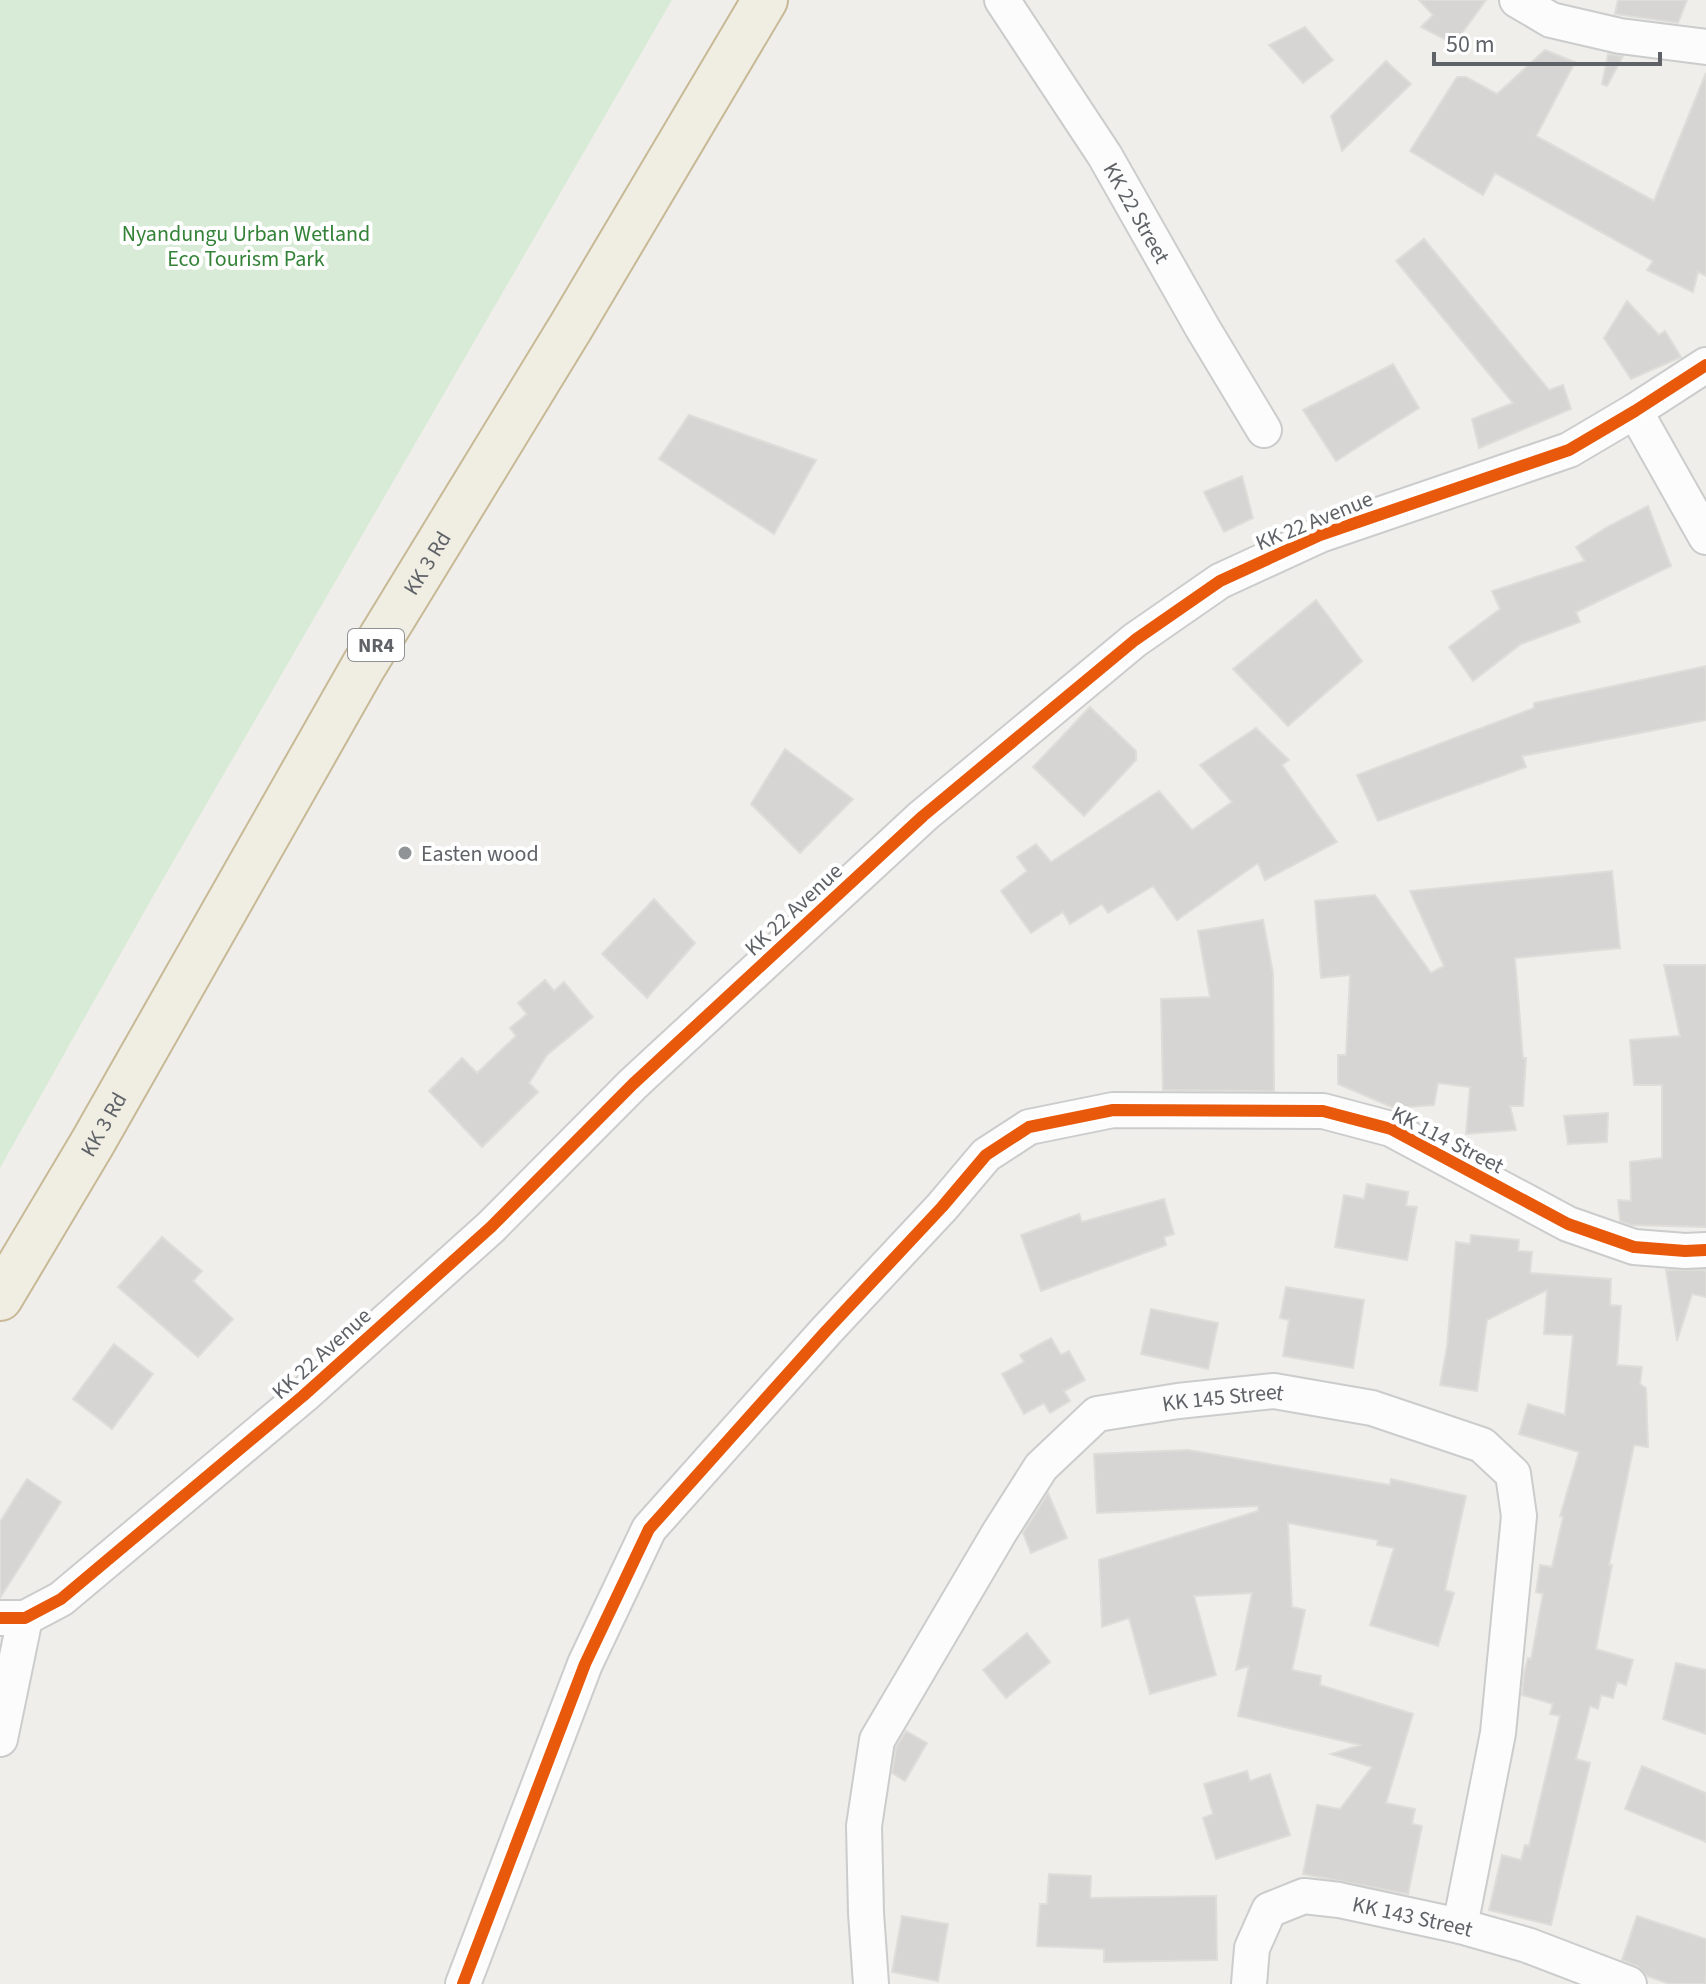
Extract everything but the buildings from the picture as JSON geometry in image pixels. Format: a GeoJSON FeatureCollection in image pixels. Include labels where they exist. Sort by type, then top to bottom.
{"type":"FeatureCollection","features":[{"type":"Feature","properties":{"kind":"highway","name":"KK 3 Rd"},"geometry":{"type":"LineString","coordinates":[[0,1298],[101,1129],[363,667],[572,325],[765,0]]}},
{"type":"Feature","properties":{"kind":"street","name":"KK 22 Street"},"geometry":{"type":"LineString","coordinates":[[1002,0],[1105,156],[1264,430]]}},
{"type":"Feature","properties":{"kind":"street"},"geometry":{"type":"LineString","coordinates":[[1517,0],[1551,20],[1620,36],[1706,47]]}},
{"type":"Feature","properties":{"kind":"street","name":"KK 22 Avenue"},"geometry":{"type":"LineString","coordinates":[[13,1618],[61,1599],[303,1396],[491,1227],[633,1084],[923,816],[1135,640],[1220,581],[1320,535],[1569,450],[1706,365]]}},
{"type":"Feature","properties":{"kind":"street"},"geometry":{"type":"LineString","coordinates":[[1635,411],[1706,537]]}},
{"type":"Feature","properties":{"kind":"street","name":"KK 114 Street"},"geometry":{"type":"LineString","coordinates":[[463,1984],[585,1664],[649,1529],[986,1155],[1029,1127],[1113,1110],[1323,1111],[1391,1129],[1568,1224],[1634,1247],[1706,1250]]}},
{"type":"Feature","properties":{"kind":"street","name":"KK 145 Street"},"geometry":{"type":"LineString","coordinates":[[871,1984],[864,1826],[877,1740],[1041,1467],[1097,1414],[1178,1401],[1274,1391],[1372,1408],[1482,1445],[1513,1474],[1519,1516],[1498,1733],[1460,1926]]}},
{"type":"Feature","properties":{"kind":"street"},"geometry":{"type":"LineString","coordinates":[[0,1739],[13,1618]]}},
{"type":"Feature","properties":{"kind":"street","name":"KK 143 Street"},"geometry":{"type":"LineString","coordinates":[[1249,1984],[1252,1948],[1269,1910],[1304,1896],[1339,1900],[1460,1926],[1527,1945],[1629,1984]]}},
{"type":"Feature","properties":{"kind":"green space","name":"Nyandungu Urban Wetland Eco Tourism Park"},"geometry":{"type":"Polygon","coordinates":[[[0,0],[672,0],[148,905],[0,1168],[0,0]]]}},
{"type":"Feature","properties":{"kind":"cycle path"},"geometry":{"type":"LineString","coordinates":[[0,1618],[25,1618],[61,1599],[303,1396],[491,1227],[633,1084],[923,816],[1135,640],[1220,581],[1320,535],[1569,450],[1706,365]]}},
{"type":"Feature","properties":{"kind":"cycle path"},"geometry":{"type":"LineString","coordinates":[[463,1984],[585,1664],[649,1529],[986,1155],[1029,1127],[1113,1110],[1323,1111],[1391,1129],[1568,1224],[1634,1247],[1706,1250]]}},
{"type":"Feature","properties":{"kind":"place","name":"Easten wood"},"geometry":{"type":"Point","coordinates":[405,853]}}]}
